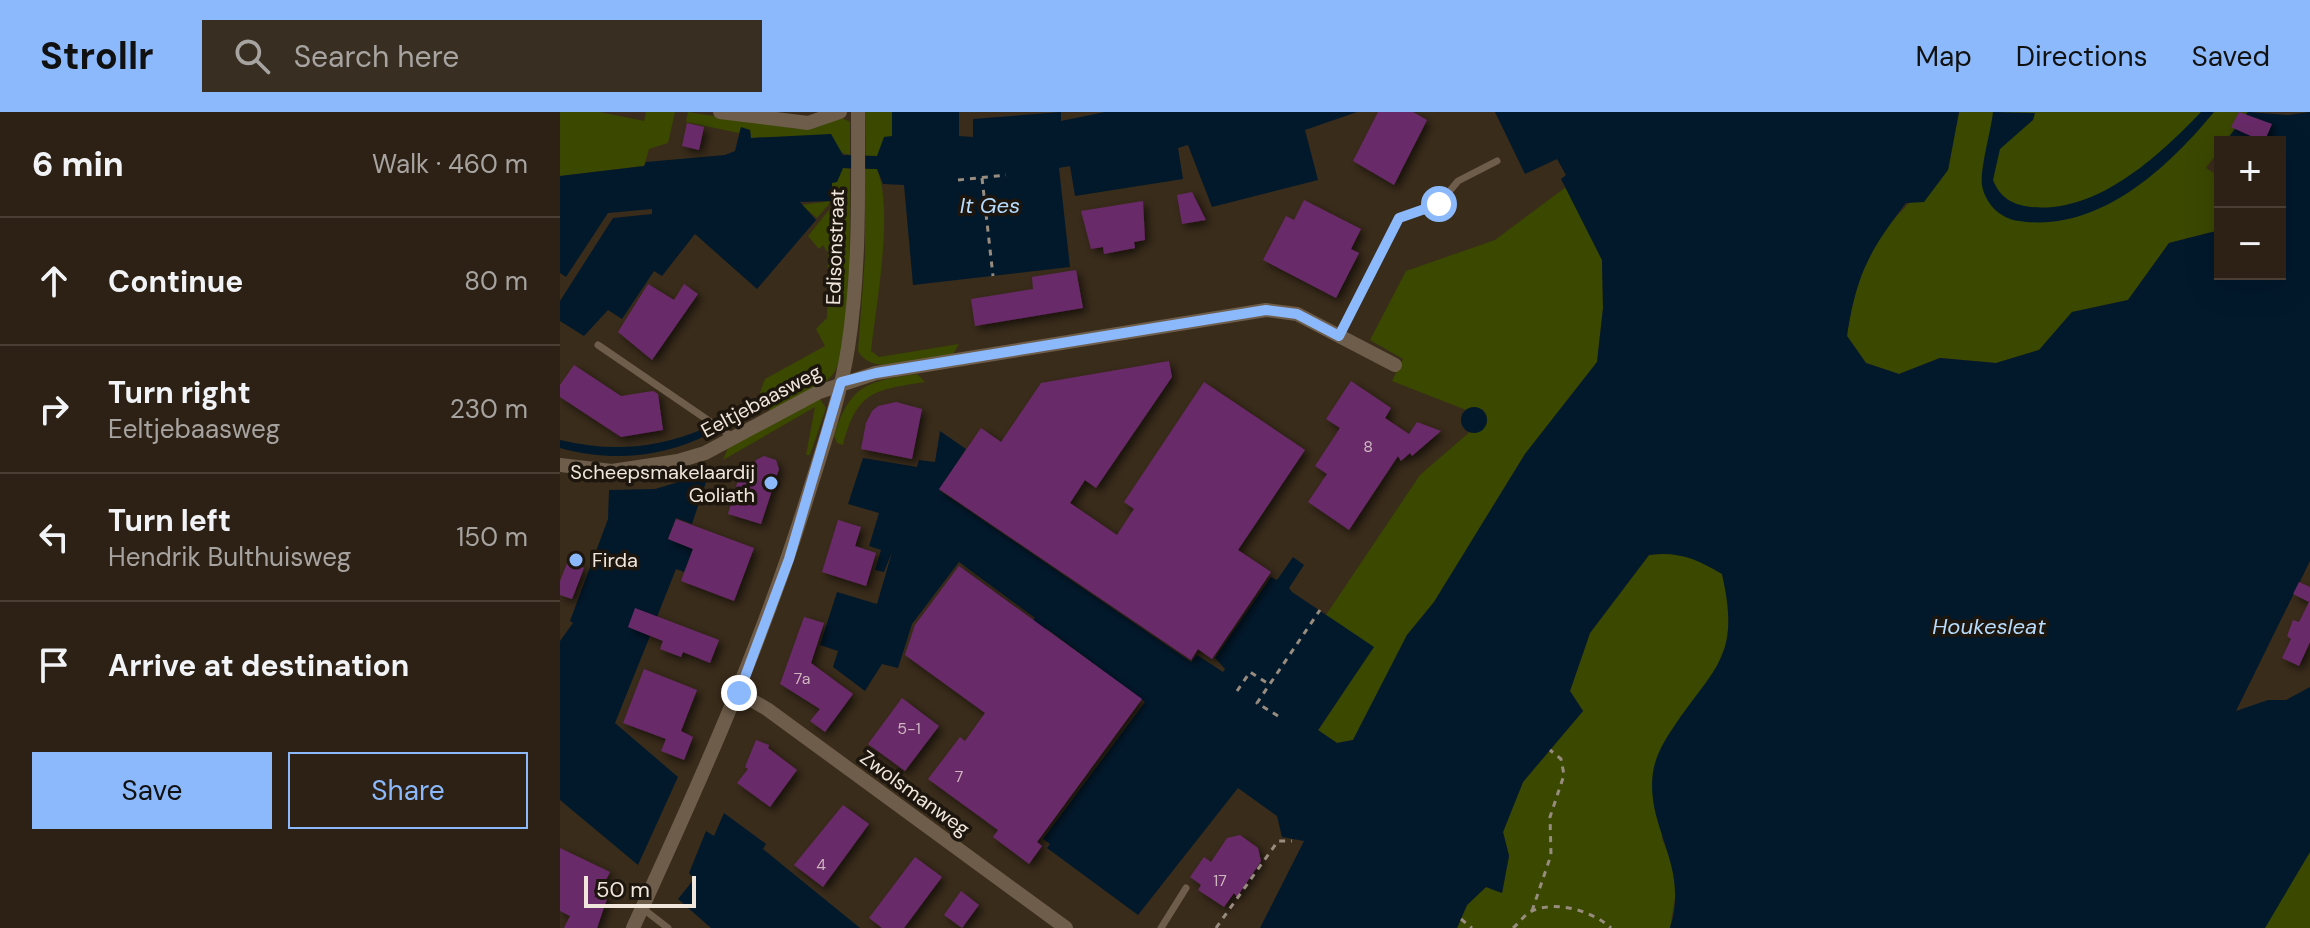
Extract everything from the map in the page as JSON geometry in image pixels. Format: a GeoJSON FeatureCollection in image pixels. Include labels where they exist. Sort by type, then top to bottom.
{"type":"FeatureCollection","features":[{"type":"Feature","properties":{"kind":"street"},"geometry":{"type":"LineString","coordinates":[[720,112],[794,123],[815,122],[840,112]]}},
{"type":"Feature","properties":{"kind":"street","name":"Edisonstraat"},"geometry":{"type":"LineString","coordinates":[[633,928],[739,693],[789,559],[841,382],[857,260],[858,112]]}},
{"type":"Feature","properties":{"kind":"street","name":"Eeltjebaasweg"},"geometry":{"type":"LineString","coordinates":[[560,465],[612,471],[658,467],[705,453],[841,382],[876,373],[1266,310],[1297,314],[1395,365]]}},
{"type":"Feature","properties":{"kind":"street","name":"Zwolsmanweg"},"geometry":{"type":"LineString","coordinates":[[739,693],[767,709],[1066,928]]}},
{"type":"Feature","properties":{"kind":"lane"},"geometry":{"type":"LineString","coordinates":[[1339,336],[1399,218],[1439,204],[1458,181],[1497,161]]}},
{"type":"Feature","properties":{"kind":"lane"},"geometry":{"type":"LineString","coordinates":[[598,345],[734,438]]}},
{"type":"Feature","properties":{"kind":"lane"},"geometry":{"type":"LineString","coordinates":[[1161,928],[1186,888]]}},
{"type":"Feature","properties":{"kind":"lane"},"geometry":{"type":"LineString","coordinates":[[642,908],[668,928]]}},
{"type":"Feature","properties":{"kind":"path"},"geometry":{"type":"LineString","coordinates":[[958,180],[1006,175]]}},
{"type":"Feature","properties":{"kind":"path"},"geometry":{"type":"LineString","coordinates":[[982,178],[993,276]]}},
{"type":"Feature","properties":{"kind":"path"},"geometry":{"type":"LineString","coordinates":[[1278,716],[1257,703],[1320,610]]}},
{"type":"Feature","properties":{"kind":"path"},"geometry":{"type":"LineString","coordinates":[[1237,691],[1250,672],[1270,685]]}},
{"type":"Feature","properties":{"kind":"path"},"geometry":{"type":"LineString","coordinates":[[1513,928],[1532,911],[1548,873],[1550,817],[1564,775],[1561,759],[1550,750]]}},
{"type":"Feature","properties":{"kind":"path"},"geometry":{"type":"LineString","coordinates":[[1216,928],[1278,841],[1292,841]]}},
{"type":"Feature","properties":{"kind":"path"},"geometry":{"type":"LineString","coordinates":[[1532,911],[1588,912],[1611,928]]}},
{"type":"Feature","properties":{"kind":"path"},"geometry":{"type":"LineString","coordinates":[[1461,919],[1472,928]]}},
{"type":"Feature","properties":{"kind":"green space"},"geometry":{"type":"Polygon","coordinates":[[[560,112],[600,112],[644,121],[646,112],[675,112],[668,143],[649,149],[644,166],[560,176],[560,112]]]}},
{"type":"Feature","properties":{"kind":"green space"},"geometry":{"type":"Polygon","coordinates":[[[688,112],[798,129],[842,118],[850,122],[850,155],[784,137],[751,138],[750,130],[741,128],[739,133],[686,122],[688,112]]]}},
{"type":"Feature","properties":{"kind":"green space"},"geometry":{"type":"Polygon","coordinates":[[[865,112],[892,112],[893,137],[877,156],[866,156],[865,112]]]}},
{"type":"Feature","properties":{"kind":"green space"},"geometry":{"type":"Polygon","coordinates":[[[1959,112],[2248,112],[2230,136],[2214,136],[2214,157],[2206,168],[2214,173],[2214,232],[2169,243],[2128,300],[2072,312],[2039,350],[1996,363],[1940,358],[1899,374],[1866,363],[1847,336],[1852,307],[1867,261],[1878,241],[1907,206],[1948,170],[1959,112]]]}},
{"type":"Feature","properties":{"kind":"green space"},"geometry":{"type":"Polygon","coordinates":[[[843,168],[850,169],[850,243],[847,307],[840,359],[834,373],[822,385],[770,410],[759,395],[765,379],[825,346],[816,329],[827,318],[828,253],[823,245],[819,249],[808,236],[833,205],[830,203],[817,218],[801,205],[831,201],[832,182],[836,182],[843,168]]]}},
{"type":"Feature","properties":{"kind":"green space"},"geometry":{"type":"Polygon","coordinates":[[[865,169],[877,169],[884,208],[882,258],[871,351],[879,357],[959,344],[953,354],[888,365],[865,359],[858,351],[865,257],[865,169]]]}},
{"type":"Feature","properties":{"kind":"green space"},"geometry":{"type":"Polygon","coordinates":[[[1566,187],[1602,260],[1603,308],[1597,362],[1525,454],[1434,602],[1407,635],[1353,740],[1337,743],[1318,731],[1373,647],[1326,615],[1420,475],[1487,417],[1482,409],[1466,410],[1392,381],[1403,359],[1370,340],[1406,271],[1495,240],[1566,187]]]}},
{"type":"Feature","properties":{"kind":"green space"},"geometry":{"type":"Polygon","coordinates":[[[917,374],[925,382],[870,396],[855,414],[843,445],[837,443],[834,436],[840,419],[854,396],[863,388],[885,379],[917,374]]]}},
{"type":"Feature","properties":{"kind":"green space"},"geometry":{"type":"Polygon","coordinates":[[[820,399],[826,408],[810,455],[806,455],[815,407],[723,460],[729,445],[820,399]]]}},
{"type":"Feature","properties":{"kind":"green space"},"geometry":{"type":"Polygon","coordinates":[[[1666,553],[1694,558],[1722,574],[1729,605],[1729,637],[1713,677],[1680,717],[1662,839],[1674,867],[1676,891],[1670,928],[1457,928],[1467,905],[1486,887],[1502,893],[1509,856],[1503,832],[1523,782],[1583,711],[1570,691],[1590,633],[1649,555],[1666,553]]]}},
{"type":"Feature","properties":{"kind":"green space"},"geometry":{"type":"Polygon","coordinates":[[[2310,852],[2310,928],[2263,928],[2310,852]]]}},
{"type":"Feature","properties":{"kind":"water","name":"It Ges"},"geometry":{"type":"Polygon","coordinates":[[[892,112],[959,112],[959,136],[973,137],[973,119],[1061,112],[1061,121],[1105,112],[1357,112],[1305,130],[1318,180],[1212,207],[1188,145],[1178,148],[1183,179],[1075,196],[1070,166],[1059,168],[1070,267],[913,285],[904,185],[883,184],[877,169],[843,168],[837,182],[832,183],[832,201],[800,202],[816,220],[757,289],[695,234],[662,276],[654,271],[622,319],[608,310],[584,336],[560,321],[560,301],[613,218],[652,214],[652,209],[608,213],[566,277],[560,273],[560,176],[644,166],[646,162],[725,155],[735,151],[741,127],[750,130],[751,138],[831,134],[843,155],[877,156],[884,137],[892,136],[892,112]]]}},
{"type":"Feature","properties":{"kind":"water","name":"Houkesleat"},"geometry":{"type":"Polygon","coordinates":[[[1495,112],[1959,112],[1948,170],[1924,202],[1906,203],[1873,250],[1855,297],[1847,336],[1866,363],[1899,374],[1940,358],[1996,363],[2039,350],[2072,312],[2128,300],[2169,243],[2214,232],[2214,280],[2286,280],[2286,136],[2230,136],[2248,112],[2288,115],[2310,112],[2310,561],[2236,711],[2268,700],[2286,700],[2310,687],[2310,852],[2265,928],[1670,928],[1675,906],[1675,885],[1655,811],[1653,772],[1666,739],[1720,659],[1728,625],[1722,574],[1696,560],[1678,555],[1649,555],[1590,633],[1570,691],[1583,711],[1523,782],[1503,832],[1509,856],[1502,893],[1486,887],[1467,905],[1457,928],[1260,928],[1304,841],[1282,837],[1277,816],[1238,788],[1138,915],[1047,848],[1050,844],[1043,839],[1145,702],[1047,629],[1009,679],[997,671],[1035,618],[959,562],[912,624],[898,668],[882,664],[865,691],[833,667],[838,651],[820,645],[837,592],[877,604],[892,552],[884,572],[875,570],[881,550],[869,546],[879,513],[848,504],[863,458],[917,467],[919,460],[935,462],[940,431],[966,449],[939,490],[1191,662],[1197,655],[1223,672],[1225,669],[1215,658],[1271,577],[1277,580],[1293,557],[1304,565],[1289,588],[1292,592],[1374,647],[1318,730],[1337,743],[1353,740],[1407,635],[1434,602],[1525,454],[1597,362],[1603,308],[1602,260],[1561,179],[1566,175],[1557,159],[1525,174],[1495,112]]]}},
{"type":"Feature","properties":{"kind":"water"},"geometry":{"type":"Polygon","coordinates":[[[1993,112],[2035,113],[2033,120],[2000,149],[1993,180],[1999,192],[2018,204],[2056,207],[2103,192],[2125,179],[2201,112],[2214,112],[2175,155],[2128,192],[2103,207],[2076,217],[2048,222],[2012,220],[1995,209],[1987,198],[1982,178],[1993,112]]]}},
{"type":"Feature","properties":{"kind":"water"},"geometry":{"type":"Polygon","coordinates":[[[817,365],[820,369],[764,401],[766,394],[817,365]]]}},
{"type":"Feature","properties":{"kind":"water"},"geometry":{"type":"Polygon","coordinates":[[[1474,407],[1483,411],[1487,420],[1483,429],[1474,433],[1465,429],[1461,420],[1465,411],[1474,407]]]}},
{"type":"Feature","properties":{"kind":"water"},"geometry":{"type":"Polygon","coordinates":[[[703,429],[709,434],[655,453],[598,455],[560,448],[560,440],[597,446],[633,446],[668,441],[703,429]]]}},
{"type":"Feature","properties":{"kind":"water"},"geometry":{"type":"Polygon","coordinates":[[[709,473],[692,524],[676,518],[668,539],[693,549],[684,572],[676,569],[657,617],[628,627],[650,636],[615,723],[678,777],[638,865],[560,800],[560,641],[573,623],[570,621],[608,519],[609,490],[655,489],[709,473]]]}},
{"type":"Feature","properties":{"kind":"water"},"geometry":{"type":"Polygon","coordinates":[[[724,813],[766,844],[763,849],[860,928],[711,928],[678,899],[694,879],[689,873],[706,831],[714,836],[724,813]]]}},
{"type":"Feature","properties":{"kind":"building"},"geometry":{"type":"Polygon","coordinates":[[[1378,112],[1413,112],[1427,120],[1394,185],[1353,161],[1378,112]]]}},
{"type":"Feature","properties":{"kind":"building"},"geometry":{"type":"Polygon","coordinates":[[[2239,112],[2272,124],[2267,136],[2251,136],[2231,127],[2239,112]]]}},
{"type":"Feature","properties":{"kind":"building"},"geometry":{"type":"Polygon","coordinates":[[[687,123],[704,127],[699,150],[682,146],[687,123]]]}},
{"type":"Feature","properties":{"kind":"building"},"geometry":{"type":"Polygon","coordinates":[[[1192,192],[1206,220],[1182,224],[1177,195],[1192,192]]]}},
{"type":"Feature","properties":{"kind":"building"},"geometry":{"type":"Polygon","coordinates":[[[1304,200],[1361,229],[1351,249],[1359,253],[1336,298],[1263,260],[1286,216],[1294,220],[1304,200]]]}},
{"type":"Feature","properties":{"kind":"building"},"geometry":{"type":"Polygon","coordinates":[[[1143,201],[1145,240],[1134,242],[1135,248],[1104,254],[1103,247],[1091,249],[1081,211],[1143,201]]]}},
{"type":"Feature","properties":{"kind":"building"},"geometry":{"type":"Polygon","coordinates":[[[1076,270],[1083,308],[975,326],[971,299],[1033,289],[1032,277],[1076,270]]]}},
{"type":"Feature","properties":{"kind":"building"},"geometry":{"type":"Polygon","coordinates":[[[648,284],[674,300],[684,284],[698,294],[652,360],[618,332],[648,284]]]}},
{"type":"Feature","properties":{"kind":"building"},"geometry":{"type":"Polygon","coordinates":[[[1169,361],[1172,377],[1096,488],[1085,480],[1070,503],[1117,535],[1134,509],[1124,502],[1204,382],[1305,450],[1238,550],[1271,572],[1212,659],[1198,649],[1191,660],[939,489],[981,428],[1001,442],[1041,383],[1169,361]]]}},
{"type":"Feature","properties":{"kind":"building"},"geometry":{"type":"Polygon","coordinates":[[[574,365],[621,396],[653,391],[658,394],[663,430],[621,437],[560,397],[560,385],[574,365]]]}},
{"type":"Feature","properties":{"kind":"building"},"geometry":{"type":"Polygon","coordinates":[[[1351,381],[1391,408],[1385,418],[1409,434],[1417,422],[1441,431],[1412,456],[1410,453],[1401,461],[1398,456],[1349,530],[1308,502],[1327,474],[1315,466],[1340,428],[1326,419],[1351,381]]]}},
{"type":"Feature","properties":{"kind":"building"},"geometry":{"type":"Polygon","coordinates":[[[896,402],[922,409],[912,459],[861,449],[866,423],[872,411],[878,406],[896,402]]]}},
{"type":"Feature","properties":{"kind":"building"},"geometry":{"type":"Polygon","coordinates":[[[764,456],[776,460],[779,469],[761,524],[728,514],[741,470],[751,473],[756,460],[764,456]]]}},
{"type":"Feature","properties":{"kind":"building"},"geometry":{"type":"Polygon","coordinates":[[[676,519],[754,548],[734,601],[681,581],[693,549],[668,539],[676,519]]]}},
{"type":"Feature","properties":{"kind":"building"},"geometry":{"type":"Polygon","coordinates":[[[838,520],[861,527],[855,546],[876,553],[866,586],[822,572],[838,520]]]}},
{"type":"Feature","properties":{"kind":"building"},"geometry":{"type":"Polygon","coordinates":[[[568,561],[584,568],[572,599],[560,595],[560,581],[568,561]]]}},
{"type":"Feature","properties":{"kind":"building"},"geometry":{"type":"Polygon","coordinates":[[[959,566],[1142,699],[1037,842],[1042,846],[1029,864],[993,837],[998,830],[928,779],[960,737],[965,741],[985,713],[905,655],[915,625],[959,566]]]}},
{"type":"Feature","properties":{"kind":"building"},"geometry":{"type":"Polygon","coordinates":[[[2299,582],[2310,587],[2310,642],[2299,666],[2282,658],[2291,639],[2287,636],[2293,620],[2299,622],[2309,602],[2293,594],[2299,582]]]}},
{"type":"Feature","properties":{"kind":"building"},"geometry":{"type":"Polygon","coordinates":[[[635,608],[719,640],[710,663],[683,652],[681,657],[660,649],[663,641],[628,627],[635,608]]]}},
{"type":"Feature","properties":{"kind":"building"},"geometry":{"type":"Polygon","coordinates":[[[804,617],[824,623],[811,663],[853,694],[825,732],[810,721],[820,709],[780,684],[804,617]]]}},
{"type":"Feature","properties":{"kind":"building"},"geometry":{"type":"Polygon","coordinates":[[[644,669],[697,690],[681,731],[693,737],[684,760],[661,751],[666,739],[623,723],[644,669]]]}},
{"type":"Feature","properties":{"kind":"building"},"geometry":{"type":"Polygon","coordinates":[[[902,698],[939,726],[905,771],[868,744],[902,698]]]}},
{"type":"Feature","properties":{"kind":"building"},"geometry":{"type":"Polygon","coordinates":[[[756,740],[769,745],[768,748],[797,770],[770,807],[737,783],[748,769],[745,767],[756,740]]]}},
{"type":"Feature","properties":{"kind":"building"},"geometry":{"type":"Polygon","coordinates":[[[843,805],[869,824],[823,887],[794,865],[843,805]]]}},
{"type":"Feature","properties":{"kind":"building"},"geometry":{"type":"Polygon","coordinates":[[[1240,835],[1258,848],[1261,861],[1237,897],[1234,893],[1224,907],[1198,890],[1201,885],[1190,877],[1204,857],[1211,862],[1227,838],[1240,835]]]}},
{"type":"Feature","properties":{"kind":"building"},"geometry":{"type":"Polygon","coordinates":[[[560,848],[610,872],[600,892],[608,896],[597,928],[564,928],[570,916],[560,911],[560,848]]]}},
{"type":"Feature","properties":{"kind":"building"},"geometry":{"type":"Polygon","coordinates":[[[915,857],[942,877],[904,928],[882,928],[869,918],[915,857]]]}},
{"type":"Feature","properties":{"kind":"building"},"geometry":{"type":"Polygon","coordinates":[[[961,891],[979,905],[962,928],[944,915],[961,891]]]}},
{"type":"Feature","properties":{"kind":"place","name":"Scheepsmakelaardij Goliath"},"geometry":{"type":"Point","coordinates":[771,483]}},
{"type":"Feature","properties":{"kind":"place","name":"Firda"},"geometry":{"type":"Point","coordinates":[576,560]}},
{"type":"Feature","properties":{"kind":"route"},"geometry":{"type":"LineString","coordinates":[[739,693],[789,559],[841,382],[876,373],[1266,310],[1283,309],[1339,336],[1399,218],[1439,204]]}}]}
